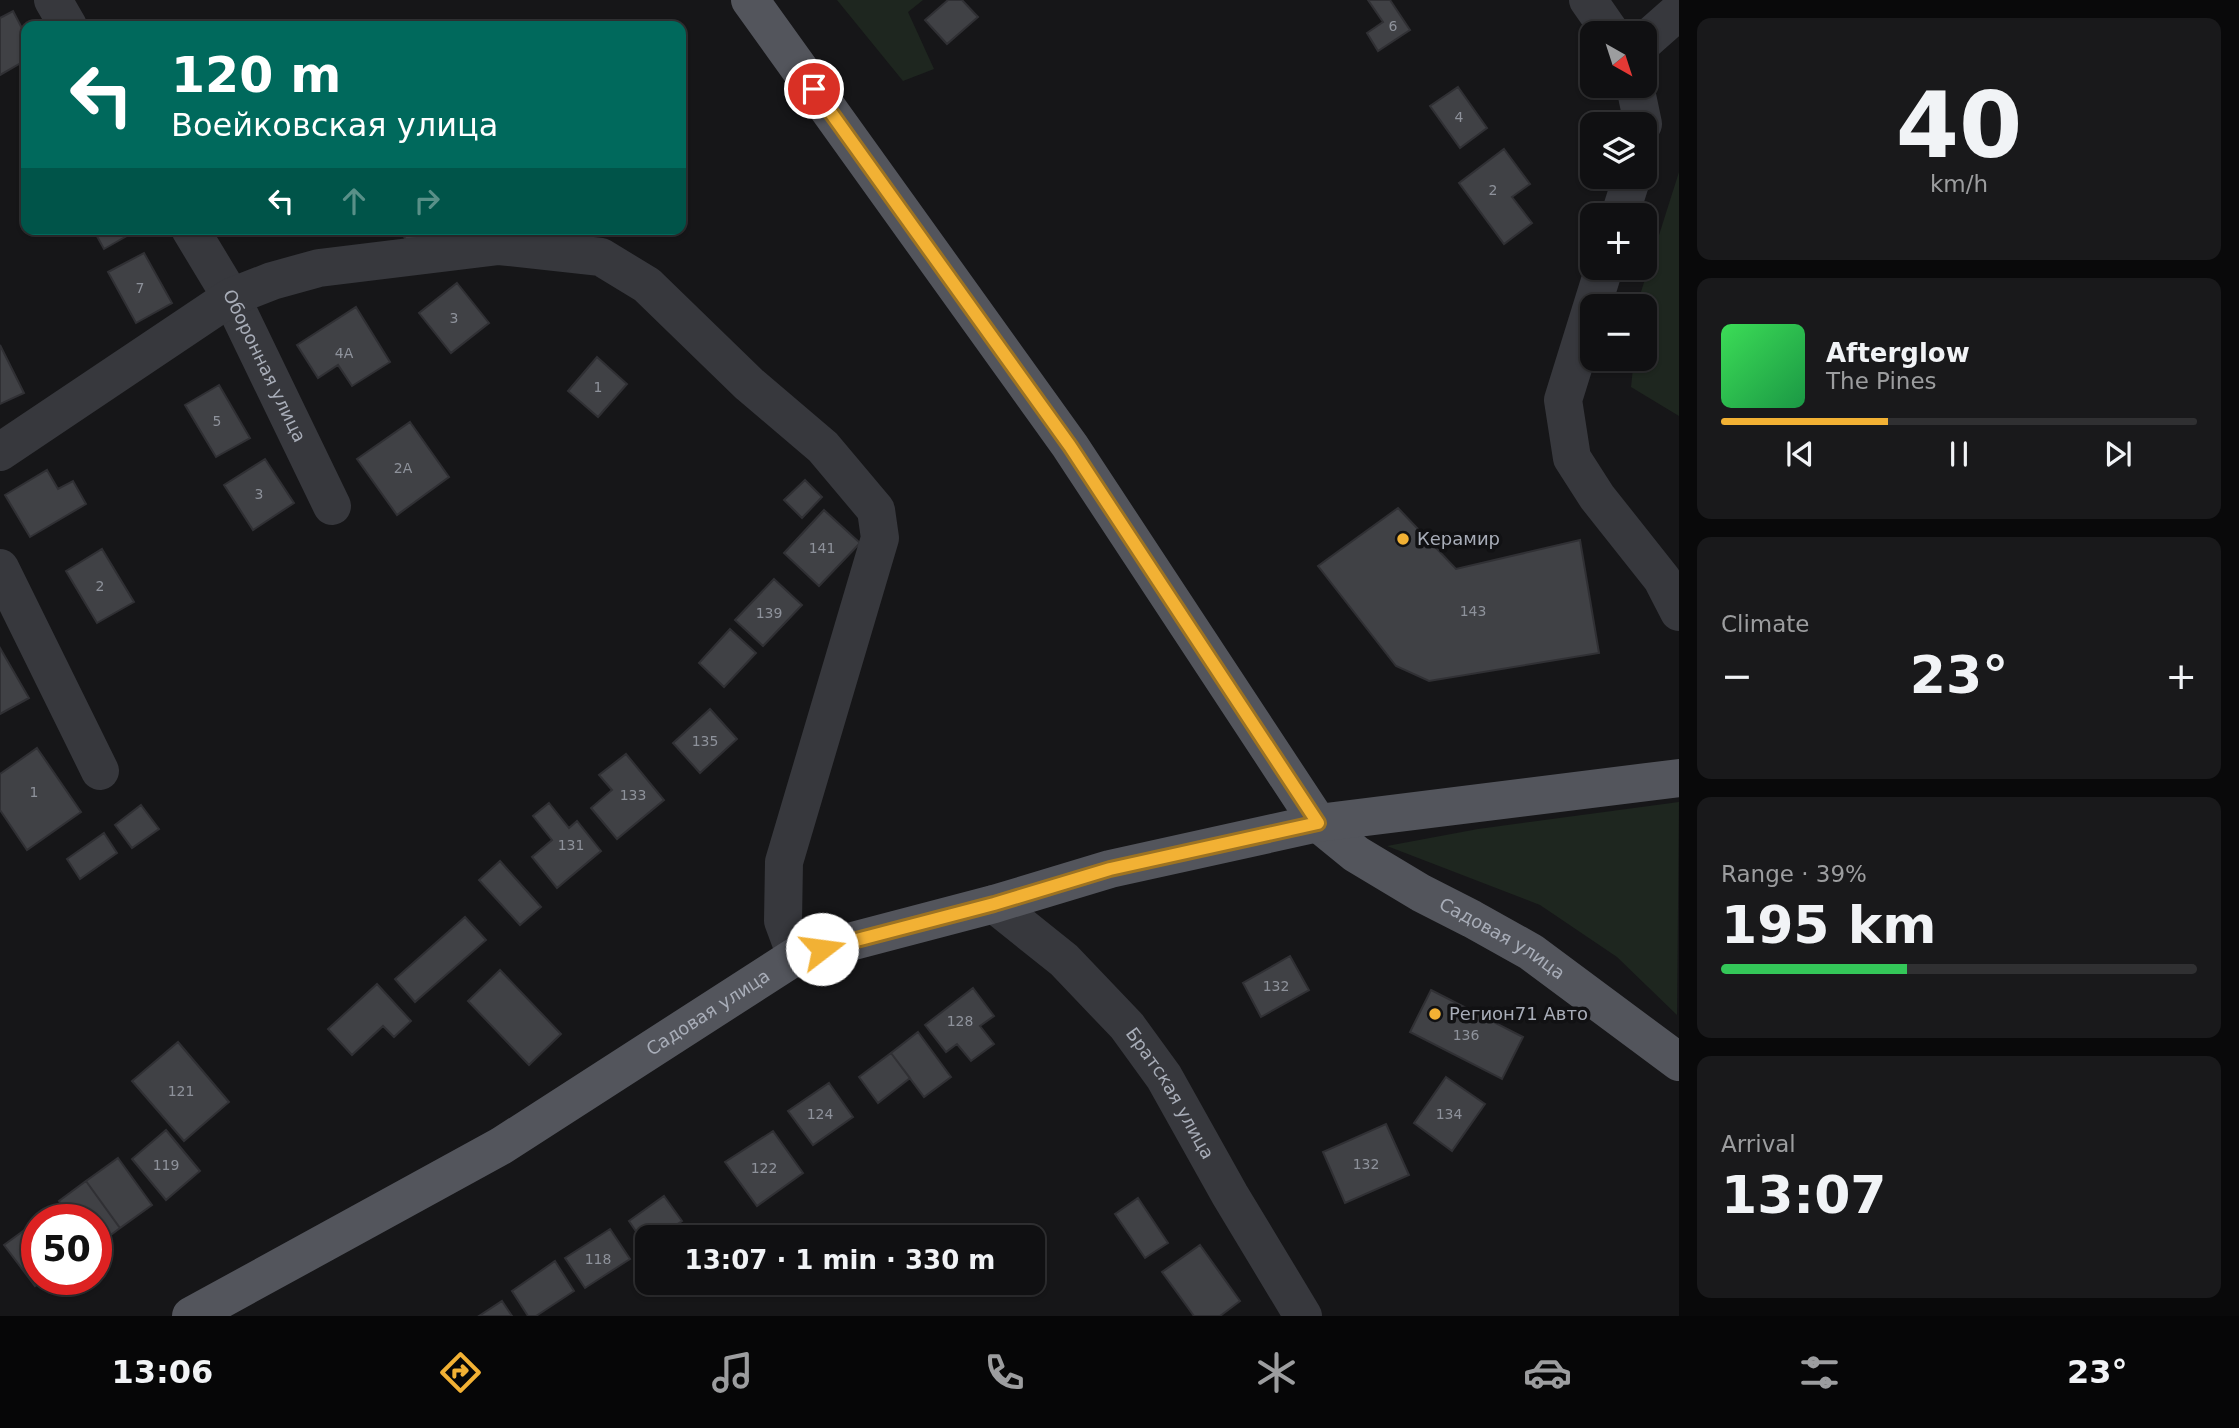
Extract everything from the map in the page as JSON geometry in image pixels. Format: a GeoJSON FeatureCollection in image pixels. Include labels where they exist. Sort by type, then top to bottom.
{"type":"FeatureCollection","features":[{"type":"Feature","properties":{"kind":"main road"},"geometry":{"type":"LineString","coordinates":[[750,0],[1070,446],[1318,823]]}},
{"type":"Feature","properties":{"kind":"main road","name":"Садовая улица"},"geometry":{"type":"LineString","coordinates":[[191,1316],[501,1146],[796,956],[994,904],[1110,869],[1318,823],[1679,778]]}},
{"type":"Feature","properties":{"kind":"main road","name":"Садовая улица"},"geometry":{"type":"LineString","coordinates":[[1318,823],[1356,854],[1420,893],[1531,952],[1679,1062]]}},
{"type":"Feature","properties":{"kind":"street"},"geometry":{"type":"LineString","coordinates":[[53,0],[65,21]]}},
{"type":"Feature","properties":{"kind":"street"},"geometry":{"type":"LineString","coordinates":[[1588,0],[1603,21]]}},
{"type":"Feature","properties":{"kind":"street"},"geometry":{"type":"LineString","coordinates":[[1657,30],[1679,11]]}},
{"type":"Feature","properties":{"kind":"street","name":"Оборонная улица"},"geometry":{"type":"LineString","coordinates":[[194,235],[231,297],[332,506]]}},
{"type":"Feature","properties":{"kind":"street"},"geometry":{"type":"LineString","coordinates":[[0,452],[231,297],[272,281],[319,268],[499,246],[601,257],[647,285],[749,384],[823,447],[876,510],[880,538],[783,862],[783,921],[796,956]]}},
{"type":"Feature","properties":{"kind":"street"},"geometry":{"type":"LineString","coordinates":[[1600,280],[1563,400],[1572,458],[1597,497],[1661,579],[1679,612]]}},
{"type":"Feature","properties":{"kind":"street"},"geometry":{"type":"LineString","coordinates":[[0,568],[100,771]]}},
{"type":"Feature","properties":{"kind":"street","name":"Братская улица"},"geometry":{"type":"LineString","coordinates":[[994,904],[1064,960],[1127,1026],[1164,1077],[1230,1195],[1303,1316]]}},
{"type":"Feature","properties":{"kind":"shaded area"},"geometry":{"type":"Polygon","coordinates":[[[837,0],[923,0],[908,12],[934,69],[903,81],[837,0]]]}},
{"type":"Feature","properties":{"kind":"shaded area"},"geometry":{"type":"Polygon","coordinates":[[[1679,172],[1679,416],[1631,387],[1633,371],[1657,371],[1657,294],[1640,294],[1645,280],[1657,280],[1657,241],[1679,172]]]}},
{"type":"Feature","properties":{"kind":"shaded area"},"geometry":{"type":"Polygon","coordinates":[[[1679,802],[1677,1015],[1617,957],[1540,905],[1387,846],[1478,829],[1679,802]]]}},
{"type":"Feature","properties":{"kind":"building"},"geometry":{"type":"Polygon","coordinates":[[[948,0],[962,0],[978,17],[947,44],[925,20],[948,0]]]}},
{"type":"Feature","properties":{"kind":"building"},"geometry":{"type":"Polygon","coordinates":[[[1368,0],[1390,0],[1410,30],[1378,51],[1367,33],[1383,22],[1368,0]]]}},
{"type":"Feature","properties":{"kind":"building"},"geometry":{"type":"Polygon","coordinates":[[[13,11],[21,26],[21,63],[0,75],[0,18],[13,11]]]}},
{"type":"Feature","properties":{"kind":"building"},"geometry":{"type":"Polygon","coordinates":[[[1458,87],[1487,128],[1460,148],[1430,106],[1458,87]]]}},
{"type":"Feature","properties":{"kind":"building"},"geometry":{"type":"Polygon","coordinates":[[[1504,149],[1530,184],[1512,197],[1532,223],[1504,244],[1459,183],[1504,149]]]}},
{"type":"Feature","properties":{"kind":"building"},"geometry":{"type":"Polygon","coordinates":[[[96,235],[128,235],[104,249],[96,235]]]}},
{"type":"Feature","properties":{"kind":"building"},"geometry":{"type":"Polygon","coordinates":[[[403,235],[432,235],[412,249],[403,235]]]}},
{"type":"Feature","properties":{"kind":"building"},"geometry":{"type":"Polygon","coordinates":[[[144,253],[172,303],[136,323],[108,272],[144,253]]]}},
{"type":"Feature","properties":{"kind":"building"},"geometry":{"type":"Polygon","coordinates":[[[457,283],[489,323],[451,353],[419,313],[457,283]]]}},
{"type":"Feature","properties":{"kind":"building"},"geometry":{"type":"Polygon","coordinates":[[[356,307],[390,362],[352,386],[338,365],[318,378],[297,345],[356,307]]]}},
{"type":"Feature","properties":{"kind":"building"},"geometry":{"type":"Polygon","coordinates":[[[0,345],[24,393],[0,404],[0,345]]]}},
{"type":"Feature","properties":{"kind":"building"},"geometry":{"type":"Polygon","coordinates":[[[597,357],[627,384],[598,417],[568,391],[597,357]]]}},
{"type":"Feature","properties":{"kind":"building"},"geometry":{"type":"Polygon","coordinates":[[[219,385],[250,438],[216,457],[185,405],[219,385]]]}},
{"type":"Feature","properties":{"kind":"building"},"geometry":{"type":"Polygon","coordinates":[[[410,422],[449,477],[397,515],[357,459],[410,422]]]}},
{"type":"Feature","properties":{"kind":"building"},"geometry":{"type":"Polygon","coordinates":[[[265,459],[294,503],[253,530],[224,485],[265,459]]]}},
{"type":"Feature","properties":{"kind":"building"},"geometry":{"type":"Polygon","coordinates":[[[47,470],[58,489],[73,481],[86,504],[30,537],[5,495],[47,470]]]}},
{"type":"Feature","properties":{"kind":"building"},"geometry":{"type":"Polygon","coordinates":[[[805,480],[822,497],[802,518],[784,500],[805,480]]]}},
{"type":"Feature","properties":{"kind":"building"},"geometry":{"type":"Polygon","coordinates":[[[1398,508],[1456,569],[1580,540],[1599,653],[1429,681],[1396,666],[1318,566],[1398,508]]]}},
{"type":"Feature","properties":{"kind":"building"},"geometry":{"type":"Polygon","coordinates":[[[824,510],[860,543],[819,586],[784,553],[824,510]]]}},
{"type":"Feature","properties":{"kind":"building"},"geometry":{"type":"Polygon","coordinates":[[[102,549],[134,602],[97,623],[66,571],[102,549]]]}},
{"type":"Feature","properties":{"kind":"building"},"geometry":{"type":"Polygon","coordinates":[[[774,579],[802,605],[763,646],[735,620],[774,579]]]}},
{"type":"Feature","properties":{"kind":"building"},"geometry":{"type":"Polygon","coordinates":[[[730,629],[756,653],[724,687],[699,663],[730,629]]]}},
{"type":"Feature","properties":{"kind":"building"},"geometry":{"type":"Polygon","coordinates":[[[0,648],[29,698],[0,714],[0,648]]]}},
{"type":"Feature","properties":{"kind":"building"},"geometry":{"type":"Polygon","coordinates":[[[710,709],[737,739],[700,773],[673,743],[710,709]]]}},
{"type":"Feature","properties":{"kind":"building"},"geometry":{"type":"Polygon","coordinates":[[[37,748],[81,812],[27,850],[0,810],[0,774],[37,748]]]}},
{"type":"Feature","properties":{"kind":"building"},"geometry":{"type":"Polygon","coordinates":[[[626,754],[664,800],[617,839],[591,808],[612,790],[599,775],[626,754]]]}},
{"type":"Feature","properties":{"kind":"building"},"geometry":{"type":"Polygon","coordinates":[[[549,803],[569,828],[577,821],[601,851],[557,888],[532,857],[552,840],[533,816],[549,803]]]}},
{"type":"Feature","properties":{"kind":"building"},"geometry":{"type":"Polygon","coordinates":[[[141,805],[159,829],[132,848],[115,825],[141,805]]]}},
{"type":"Feature","properties":{"kind":"building"},"geometry":{"type":"Polygon","coordinates":[[[104,833],[117,853],[80,879],[67,859],[104,833]]]}},
{"type":"Feature","properties":{"kind":"building"},"geometry":{"type":"Polygon","coordinates":[[[500,861],[541,907],[520,925],[479,880],[500,861]]]}},
{"type":"Feature","properties":{"kind":"building"},"geometry":{"type":"Polygon","coordinates":[[[465,917],[486,940],[415,1002],[395,979],[465,917]]]}},
{"type":"Feature","properties":{"kind":"building"},"geometry":{"type":"Polygon","coordinates":[[[1290,956],[1309,990],[1261,1017],[1243,983],[1290,956]]]}},
{"type":"Feature","properties":{"kind":"building"},"geometry":{"type":"Polygon","coordinates":[[[500,970],[561,1034],[529,1065],[468,1001],[500,970]]]}},
{"type":"Feature","properties":{"kind":"building"},"geometry":{"type":"Polygon","coordinates":[[[377,984],[411,1021],[394,1037],[383,1026],[352,1055],[328,1029],[377,984]]]}},
{"type":"Feature","properties":{"kind":"building"},"geometry":{"type":"Polygon","coordinates":[[[973,988],[994,1016],[980,1026],[994,1044],[971,1061],[957,1044],[946,1052],[925,1025],[973,988]]]}},
{"type":"Feature","properties":{"kind":"building"},"geometry":{"type":"Polygon","coordinates":[[[1431,990],[1523,1037],[1502,1079],[1410,1032],[1431,990]]]}},
{"type":"Feature","properties":{"kind":"building"},"geometry":{"type":"Polygon","coordinates":[[[918,1032],[951,1077],[924,1097],[891,1053],[918,1032]]]}},
{"type":"Feature","properties":{"kind":"building"},"geometry":{"type":"Polygon","coordinates":[[[178,1042],[229,1102],[184,1141],[132,1081],[178,1042]]]}},
{"type":"Feature","properties":{"kind":"building"},"geometry":{"type":"Polygon","coordinates":[[[891,1053],[910,1078],[878,1103],[859,1077],[891,1053]]]}},
{"type":"Feature","properties":{"kind":"building"},"geometry":{"type":"Polygon","coordinates":[[[1446,1077],[1485,1104],[1452,1151],[1414,1123],[1446,1077]]]}},
{"type":"Feature","properties":{"kind":"building"},"geometry":{"type":"Polygon","coordinates":[[[829,1083],[853,1117],[813,1145],[788,1111],[829,1083]]]}},
{"type":"Feature","properties":{"kind":"building"},"geometry":{"type":"Polygon","coordinates":[[[1386,1124],[1409,1175],[1345,1203],[1323,1152],[1386,1124]]]}},
{"type":"Feature","properties":{"kind":"building"},"geometry":{"type":"Polygon","coordinates":[[[166,1130],[200,1171],[166,1200],[132,1159],[166,1130]]]}},
{"type":"Feature","properties":{"kind":"building"},"geometry":{"type":"Polygon","coordinates":[[[773,1131],[803,1173],[757,1206],[725,1162],[773,1131]]]}},
{"type":"Feature","properties":{"kind":"building"},"geometry":{"type":"Polygon","coordinates":[[[118,1158],[152,1205],[120,1228],[112,1217],[112,1204],[103,1204],[86,1181],[118,1158]]]}},
{"type":"Feature","properties":{"kind":"building"},"geometry":{"type":"Polygon","coordinates":[[[86,1181],[103,1204],[61,1204],[59,1201],[86,1181]]]}},
{"type":"Feature","properties":{"kind":"building"},"geometry":{"type":"Polygon","coordinates":[[[664,1196],[682,1221],[676,1225],[635,1225],[635,1230],[629,1221],[664,1196]]]}},
{"type":"Feature","properties":{"kind":"building"},"geometry":{"type":"Polygon","coordinates":[[[1138,1198],[1168,1243],[1145,1258],[1115,1214],[1138,1198]]]}},
{"type":"Feature","properties":{"kind":"building"},"geometry":{"type":"Polygon","coordinates":[[[112,1217],[120,1228],[112,1234],[112,1217]]]}},
{"type":"Feature","properties":{"kind":"building"},"geometry":{"type":"Polygon","coordinates":[[[610,1229],[630,1259],[585,1288],[565,1258],[610,1229]]]}},
{"type":"Feature","properties":{"kind":"building"},"geometry":{"type":"Polygon","coordinates":[[[21,1233],[21,1267],[4,1245],[21,1233]]]}},
{"type":"Feature","properties":{"kind":"building"},"geometry":{"type":"Polygon","coordinates":[[[1200,1245],[1240,1301],[1220,1316],[1194,1316],[1162,1272],[1200,1245]]]}},
{"type":"Feature","properties":{"kind":"building"},"geometry":{"type":"Polygon","coordinates":[[[555,1261],[574,1291],[536,1316],[528,1316],[512,1291],[555,1261]]]}},
{"type":"Feature","properties":{"kind":"building"},"geometry":{"type":"Polygon","coordinates":[[[502,1301],[512,1316],[479,1316],[502,1301]]]}},
{"type":"Feature","properties":{"kind":"place","name":"Керамир"},"geometry":{"type":"Point","coordinates":[1403,539]}},
{"type":"Feature","properties":{"kind":"place","name":"Регион71 Авто"},"geometry":{"type":"Point","coordinates":[1435,1014]}},
{"type":"Feature","properties":{"kind":"route"},"geometry":{"type":"LineString","coordinates":[[814,89],[1070,446],[1318,823],[1110,869],[994,904],[822,949]]}}]}
